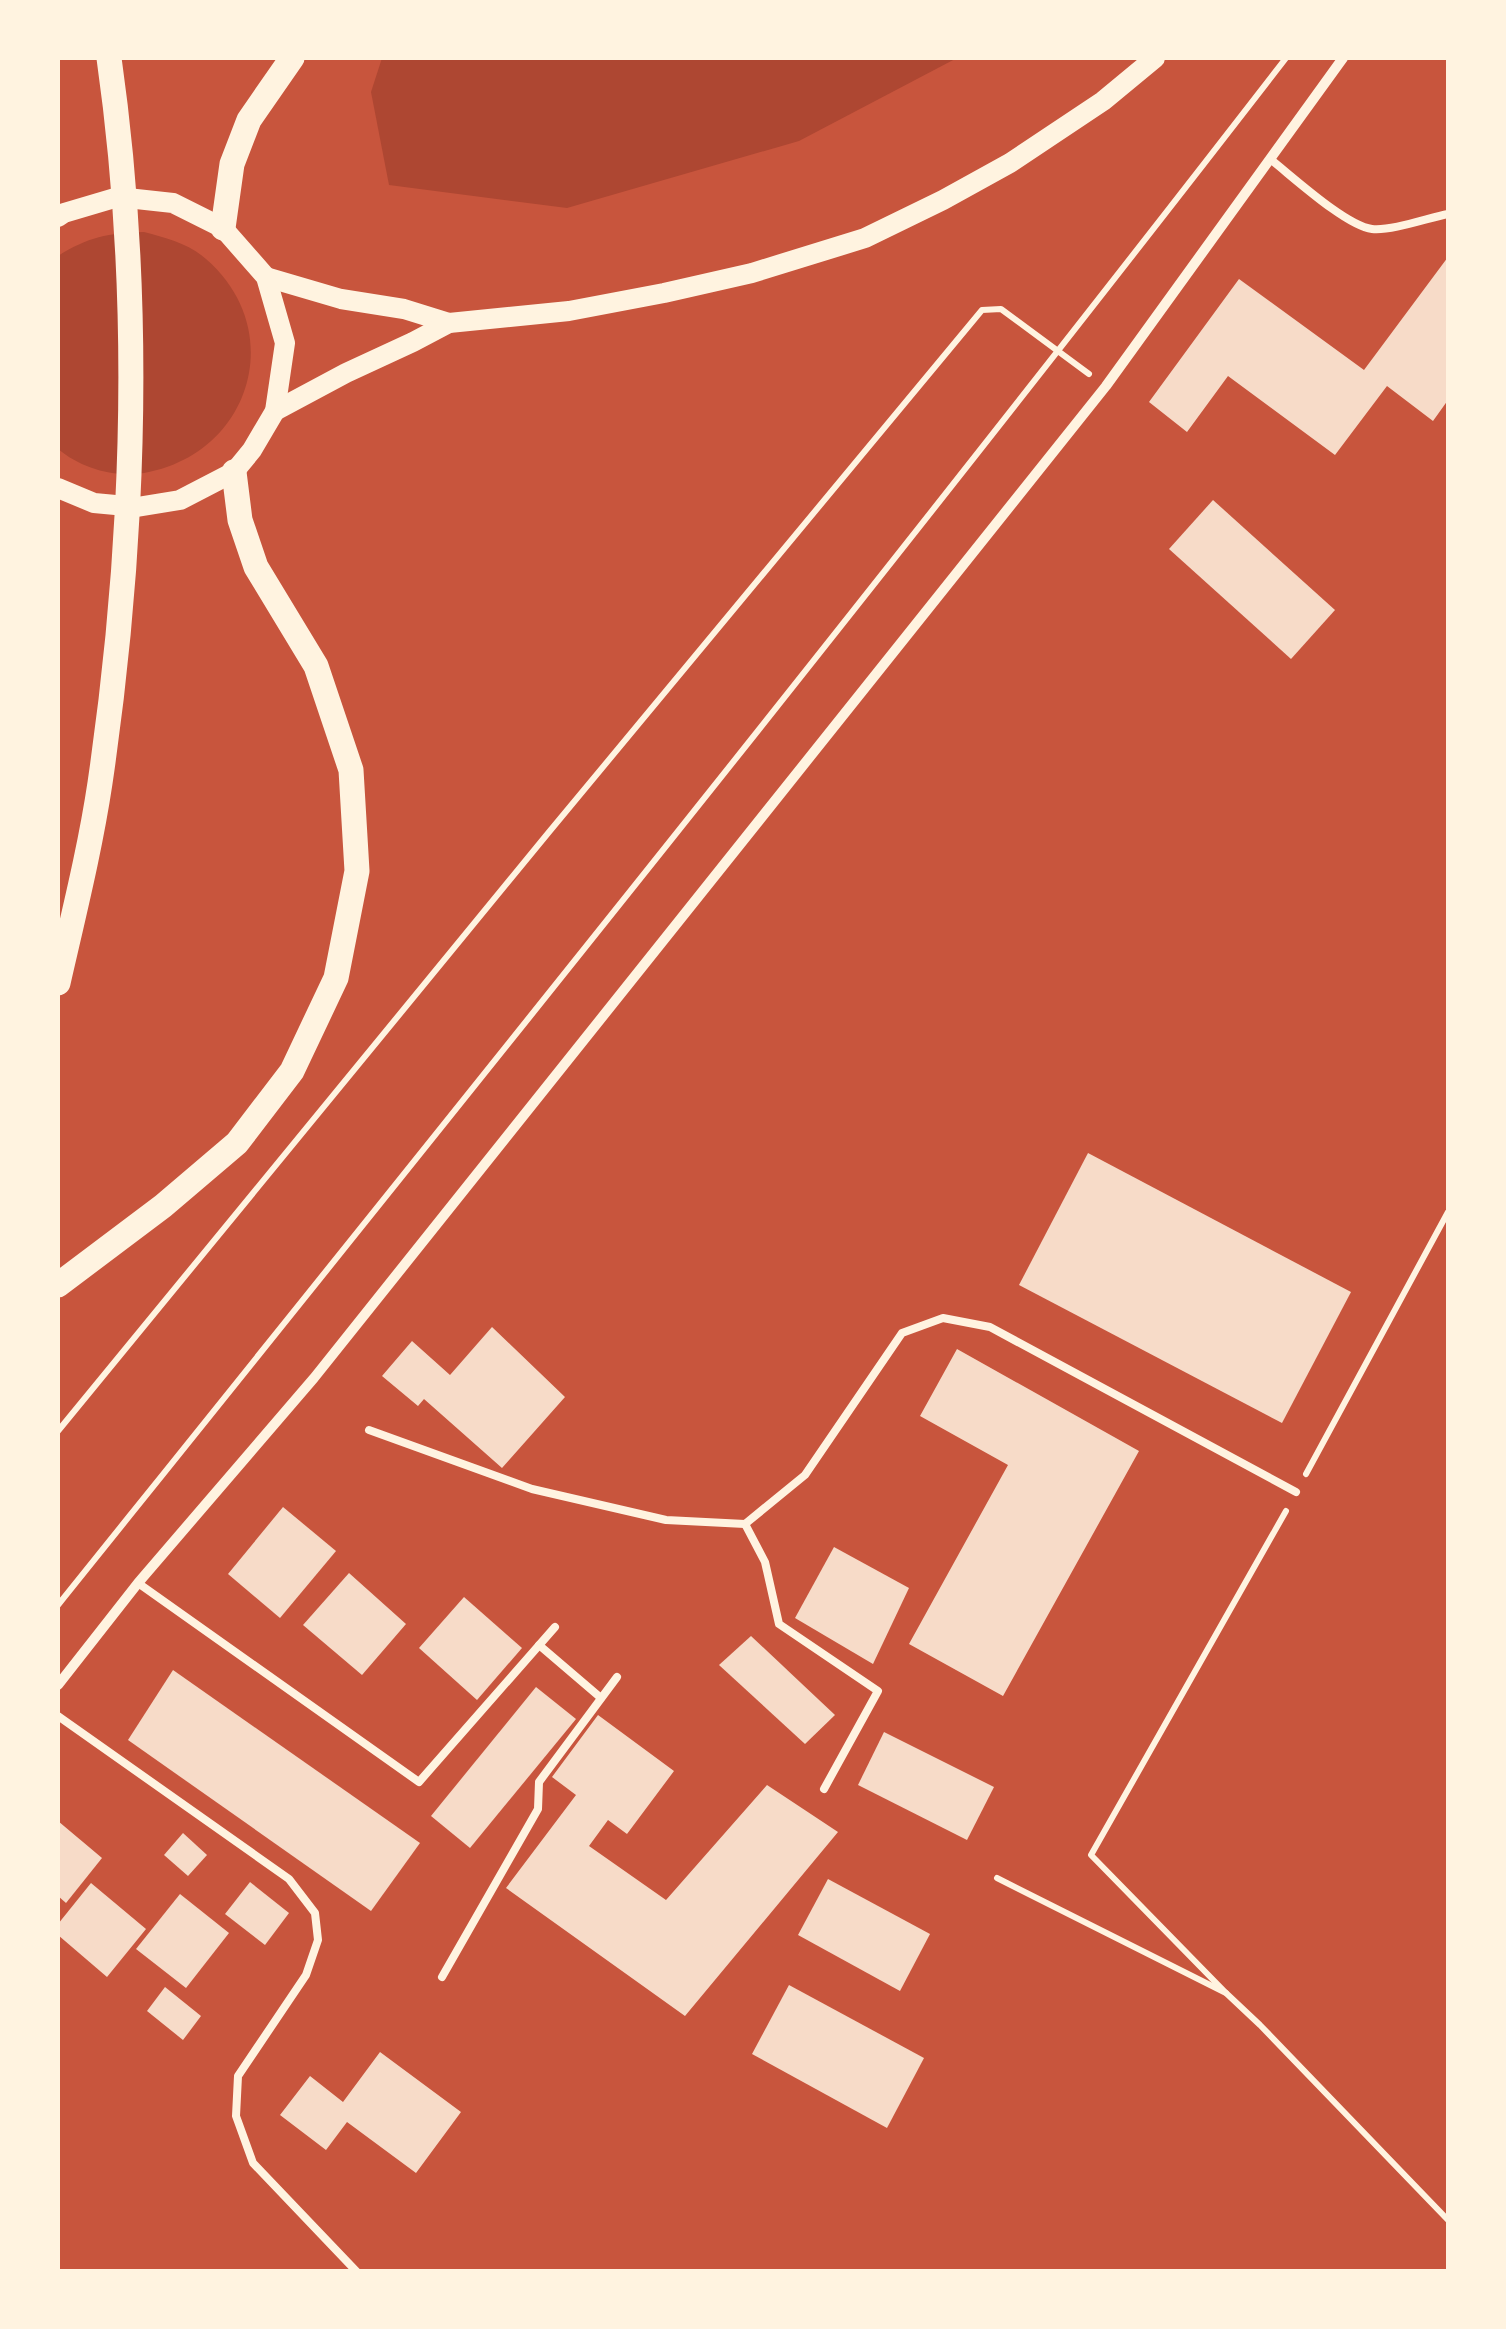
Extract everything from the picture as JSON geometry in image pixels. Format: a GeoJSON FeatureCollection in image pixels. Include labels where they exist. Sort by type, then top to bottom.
{"type":"FeatureCollection","features":[{"type":"Feature","properties":{"kind":"main road"},"geometry":{"type":"LineString","coordinates":[[58,983],[100,785],[120,616],[131,387],[130,326],[125,205],[110,58]]}},
{"type":"Feature","properties":{"kind":"main road"},"geometry":{"type":"LineString","coordinates":[[223,228],[232,164],[249,120],[292,58]]}},
{"type":"Feature","properties":{"kind":"main road"},"geometry":{"type":"LineString","coordinates":[[274,411],[449,324],[569,311],[664,293],[865,238],[1010,163],[1103,100],[1155,58]]}},
{"type":"Feature","properties":{"kind":"main road"},"geometry":{"type":"LineString","coordinates":[[58,217],[118,198],[173,203],[223,228],[266,277],[286,343],[274,411],[234,472],[180,500],[137,507],[94,503],[58,488]]}},
{"type":"Feature","properties":{"kind":"main road"},"geometry":{"type":"LineString","coordinates":[[266,277],[341,299],[404,309],[449,324]]}},
{"type":"Feature","properties":{"kind":"main road"},"geometry":{"type":"LineString","coordinates":[[58,1285],[163,1206],[237,1143],[292,1071],[336,978],[357,871],[352,770],[316,666],[256,567],[240,520],[234,472]]}},
{"type":"Feature","properties":{"kind":"street"},"geometry":{"type":"LineString","coordinates":[[58,1685],[138,1583],[314,1378],[1106,386],[1343,58]]}},
{"type":"Feature","properties":{"kind":"lane"},"geometry":{"type":"LineString","coordinates":[[1270,159],[1349,221],[1368,229],[1386,229],[1448,214]]}},
{"type":"Feature","properties":{"kind":"lane"},"geometry":{"type":"LineString","coordinates":[[369,1430],[532,1489],[666,1520],[744,1524],[805,1475],[902,1333],[943,1318],[990,1328],[1296,1492]]}},
{"type":"Feature","properties":{"kind":"lane"},"geometry":{"type":"LineString","coordinates":[[744,1524],[766,1562],[779,1624],[878,1690],[824,1789]]}},
{"type":"Feature","properties":{"kind":"lane"},"geometry":{"type":"LineString","coordinates":[[138,1583],[419,1782],[555,1627]]}},
{"type":"Feature","properties":{"kind":"lane"},"geometry":{"type":"LineString","coordinates":[[539,1645],[601,1698]]}},
{"type":"Feature","properties":{"kind":"lane"},"geometry":{"type":"LineString","coordinates":[[442,1978],[538,1809],[539,1782],[617,1677]]}},
{"type":"Feature","properties":{"kind":"lane"},"geometry":{"type":"LineString","coordinates":[[58,1716],[289,1879],[314,1913],[318,1940],[306,1975],[238,2076],[236,2116],[253,2163],[358,2272]]}},
{"type":"Feature","properties":{"kind":"path"},"geometry":{"type":"LineString","coordinates":[[58,1605],[628,895],[1286,58]]}},
{"type":"Feature","properties":{"kind":"path"},"geometry":{"type":"LineString","coordinates":[[58,1430],[982,310],[1001,309],[1106,386]]}},
{"type":"Feature","properties":{"kind":"path"},"geometry":{"type":"LineString","coordinates":[[1448,1212],[1296,1492],[1091,1855],[1448,2220]]}},
{"type":"Feature","properties":{"kind":"path"},"geometry":{"type":"LineString","coordinates":[[997,1878],[1226,1993]]}},
{"type":"Feature","properties":{"kind":"shaded area"},"geometry":{"type":"Polygon","coordinates":[[[382,58],[957,58],[799,141],[567,208],[389,185],[371,92],[382,58]]]}},
{"type":"Feature","properties":{"kind":"shaded area"},"geometry":{"type":"Polygon","coordinates":[[[144,232],[199,253],[232,288],[246,320],[251,354],[246,386],[232,416],[210,442],[181,462],[144,473],[110,473],[87,466],[58,449],[58,256],[99,237],[144,232]]]}},
{"type":"Feature","properties":{"kind":"building"},"geometry":{"type":"Polygon","coordinates":[[[1448,257],[1448,400],[1433,421],[1387,386],[1335,455],[1228,376],[1187,432],[1149,402],[1239,279],[1364,370],[1448,257]]]}},
{"type":"Feature","properties":{"kind":"building"},"geometry":{"type":"Polygon","coordinates":[[[1213,500],[1335,610],[1291,659],[1169,549],[1213,500]]]}},
{"type":"Feature","properties":{"kind":"building"},"geometry":{"type":"Polygon","coordinates":[[[1088,1153],[1351,1292],[1282,1423],[1019,1285],[1088,1153]]]}},
{"type":"Feature","properties":{"kind":"building"},"geometry":{"type":"Polygon","coordinates":[[[492,1327],[565,1397],[502,1468],[424,1399],[418,1406],[382,1376],[412,1341],[450,1375],[492,1327]]]}},
{"type":"Feature","properties":{"kind":"building"},"geometry":{"type":"Polygon","coordinates":[[[957,1349],[1139,1451],[1003,1696],[909,1644],[1008,1465],[920,1416],[957,1349]]]}},
{"type":"Feature","properties":{"kind":"building"},"geometry":{"type":"Polygon","coordinates":[[[283,1507],[336,1551],[280,1618],[228,1574],[283,1507]]]}},
{"type":"Feature","properties":{"kind":"building"},"geometry":{"type":"Polygon","coordinates":[[[834,1547],[909,1588],[873,1664],[795,1618],[834,1547]]]}},
{"type":"Feature","properties":{"kind":"building"},"geometry":{"type":"Polygon","coordinates":[[[349,1573],[406,1624],[362,1675],[303,1625],[349,1573]]]}},
{"type":"Feature","properties":{"kind":"building"},"geometry":{"type":"Polygon","coordinates":[[[464,1597],[522,1648],[477,1700],[419,1648],[464,1597]]]}},
{"type":"Feature","properties":{"kind":"building"},"geometry":{"type":"Polygon","coordinates":[[[751,1636],[835,1715],[805,1744],[719,1665],[751,1636]]]}},
{"type":"Feature","properties":{"kind":"building"},"geometry":{"type":"Polygon","coordinates":[[[173,1670],[420,1843],[371,1911],[128,1740],[173,1670]]]}},
{"type":"Feature","properties":{"kind":"building"},"geometry":{"type":"Polygon","coordinates":[[[536,1687],[576,1719],[470,1848],[431,1816],[536,1687]]]}},
{"type":"Feature","properties":{"kind":"building"},"geometry":{"type":"Polygon","coordinates":[[[598,1715],[674,1771],[627,1834],[608,1820],[589,1846],[666,1900],[767,1785],[838,1832],[685,2016],[506,1888],[576,1795],[552,1777],[598,1715]]]}},
{"type":"Feature","properties":{"kind":"building"},"geometry":{"type":"Polygon","coordinates":[[[884,1732],[994,1787],[967,1840],[858,1785],[884,1732]]]}},
{"type":"Feature","properties":{"kind":"building"},"geometry":{"type":"Polygon","coordinates":[[[58,1821],[102,1858],[66,1903],[58,1896],[58,1821]]]}},
{"type":"Feature","properties":{"kind":"building"},"geometry":{"type":"Polygon","coordinates":[[[183,1833],[207,1855],[188,1876],[164,1855],[183,1833]]]}},
{"type":"Feature","properties":{"kind":"building"},"geometry":{"type":"Polygon","coordinates":[[[828,1879],[930,1934],[900,1991],[798,1935],[828,1879]]]}},
{"type":"Feature","properties":{"kind":"building"},"geometry":{"type":"Polygon","coordinates":[[[250,1882],[289,1913],[265,1945],[225,1914],[250,1882]]]}},
{"type":"Feature","properties":{"kind":"building"},"geometry":{"type":"Polygon","coordinates":[[[91,1883],[146,1929],[107,1977],[58,1935],[58,1924],[91,1883]]]}},
{"type":"Feature","properties":{"kind":"building"},"geometry":{"type":"Polygon","coordinates":[[[180,1894],[229,1933],[186,1988],[136,1949],[180,1894]]]}},
{"type":"Feature","properties":{"kind":"building"},"geometry":{"type":"Polygon","coordinates":[[[789,1985],[924,2058],[887,2128],[752,2054],[789,1985]]]}},
{"type":"Feature","properties":{"kind":"building"},"geometry":{"type":"Polygon","coordinates":[[[165,1987],[201,2016],[183,2040],[147,2011],[165,1987]]]}},
{"type":"Feature","properties":{"kind":"building"},"geometry":{"type":"Polygon","coordinates":[[[380,2052],[461,2112],[416,2173],[347,2122],[326,2150],[280,2115],[310,2076],[343,2102],[380,2052]]]}}]}
